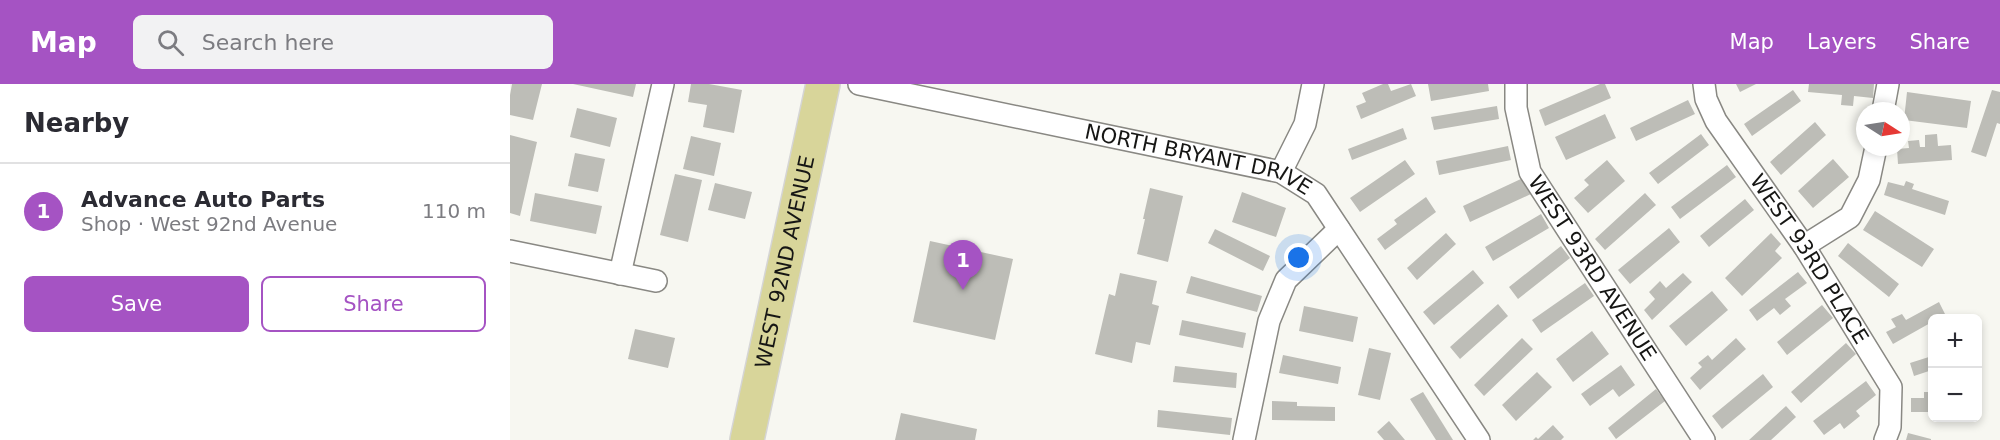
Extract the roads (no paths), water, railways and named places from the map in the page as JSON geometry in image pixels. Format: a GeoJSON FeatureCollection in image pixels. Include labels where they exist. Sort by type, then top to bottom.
{"type":"FeatureCollection","features":[{"type":"Feature","properties":{"kind":"main road","name":"WEST 92ND AVENUE"},"geometry":{"type":"LineString","coordinates":[[747,440],[823,84]]}},
{"type":"Feature","properties":{"kind":"street"},"geometry":{"type":"LineString","coordinates":[[620,273],[663,84]]}},
{"type":"Feature","properties":{"kind":"street","name":"NORTH BRYANT DRIVE"},"geometry":{"type":"LineString","coordinates":[[859,84],[1281,172],[1317,195],[1479,440]]}},
{"type":"Feature","properties":{"kind":"street"},"geometry":{"type":"LineString","coordinates":[[1281,172],[1305,124],[1313,84]]}},
{"type":"Feature","properties":{"kind":"street","name":"WEST 93RD AVENUE"},"geometry":{"type":"LineString","coordinates":[[1516,84],[1516,108],[1530,172],[1704,440]]}},
{"type":"Feature","properties":{"kind":"street","name":"WEST 93RD PLACE"},"geometry":{"type":"LineString","coordinates":[[1704,84],[1706,99],[1716,121],[1804,246],[1891,387],[1890,427],[1885,440]]}},
{"type":"Feature","properties":{"kind":"street"},"geometry":{"type":"LineString","coordinates":[[1885,102],[1888,84]]}},
{"type":"Feature","properties":{"kind":"street"},"geometry":{"type":"LineString","coordinates":[[1804,246],[1850,217],[1869,180],[1874,156]]}},
{"type":"Feature","properties":{"kind":"street"},"geometry":{"type":"LineString","coordinates":[[1244,440],[1269,321],[1286,280],[1339,229]]}},
{"type":"Feature","properties":{"kind":"street"},"geometry":{"type":"LineString","coordinates":[[510,251],[656,280]]}},
{"type":"Feature","properties":{"kind":"place","name":"Advance Auto Parts"},"geometry":{"type":"Point","coordinates":[963,290]}}]}
